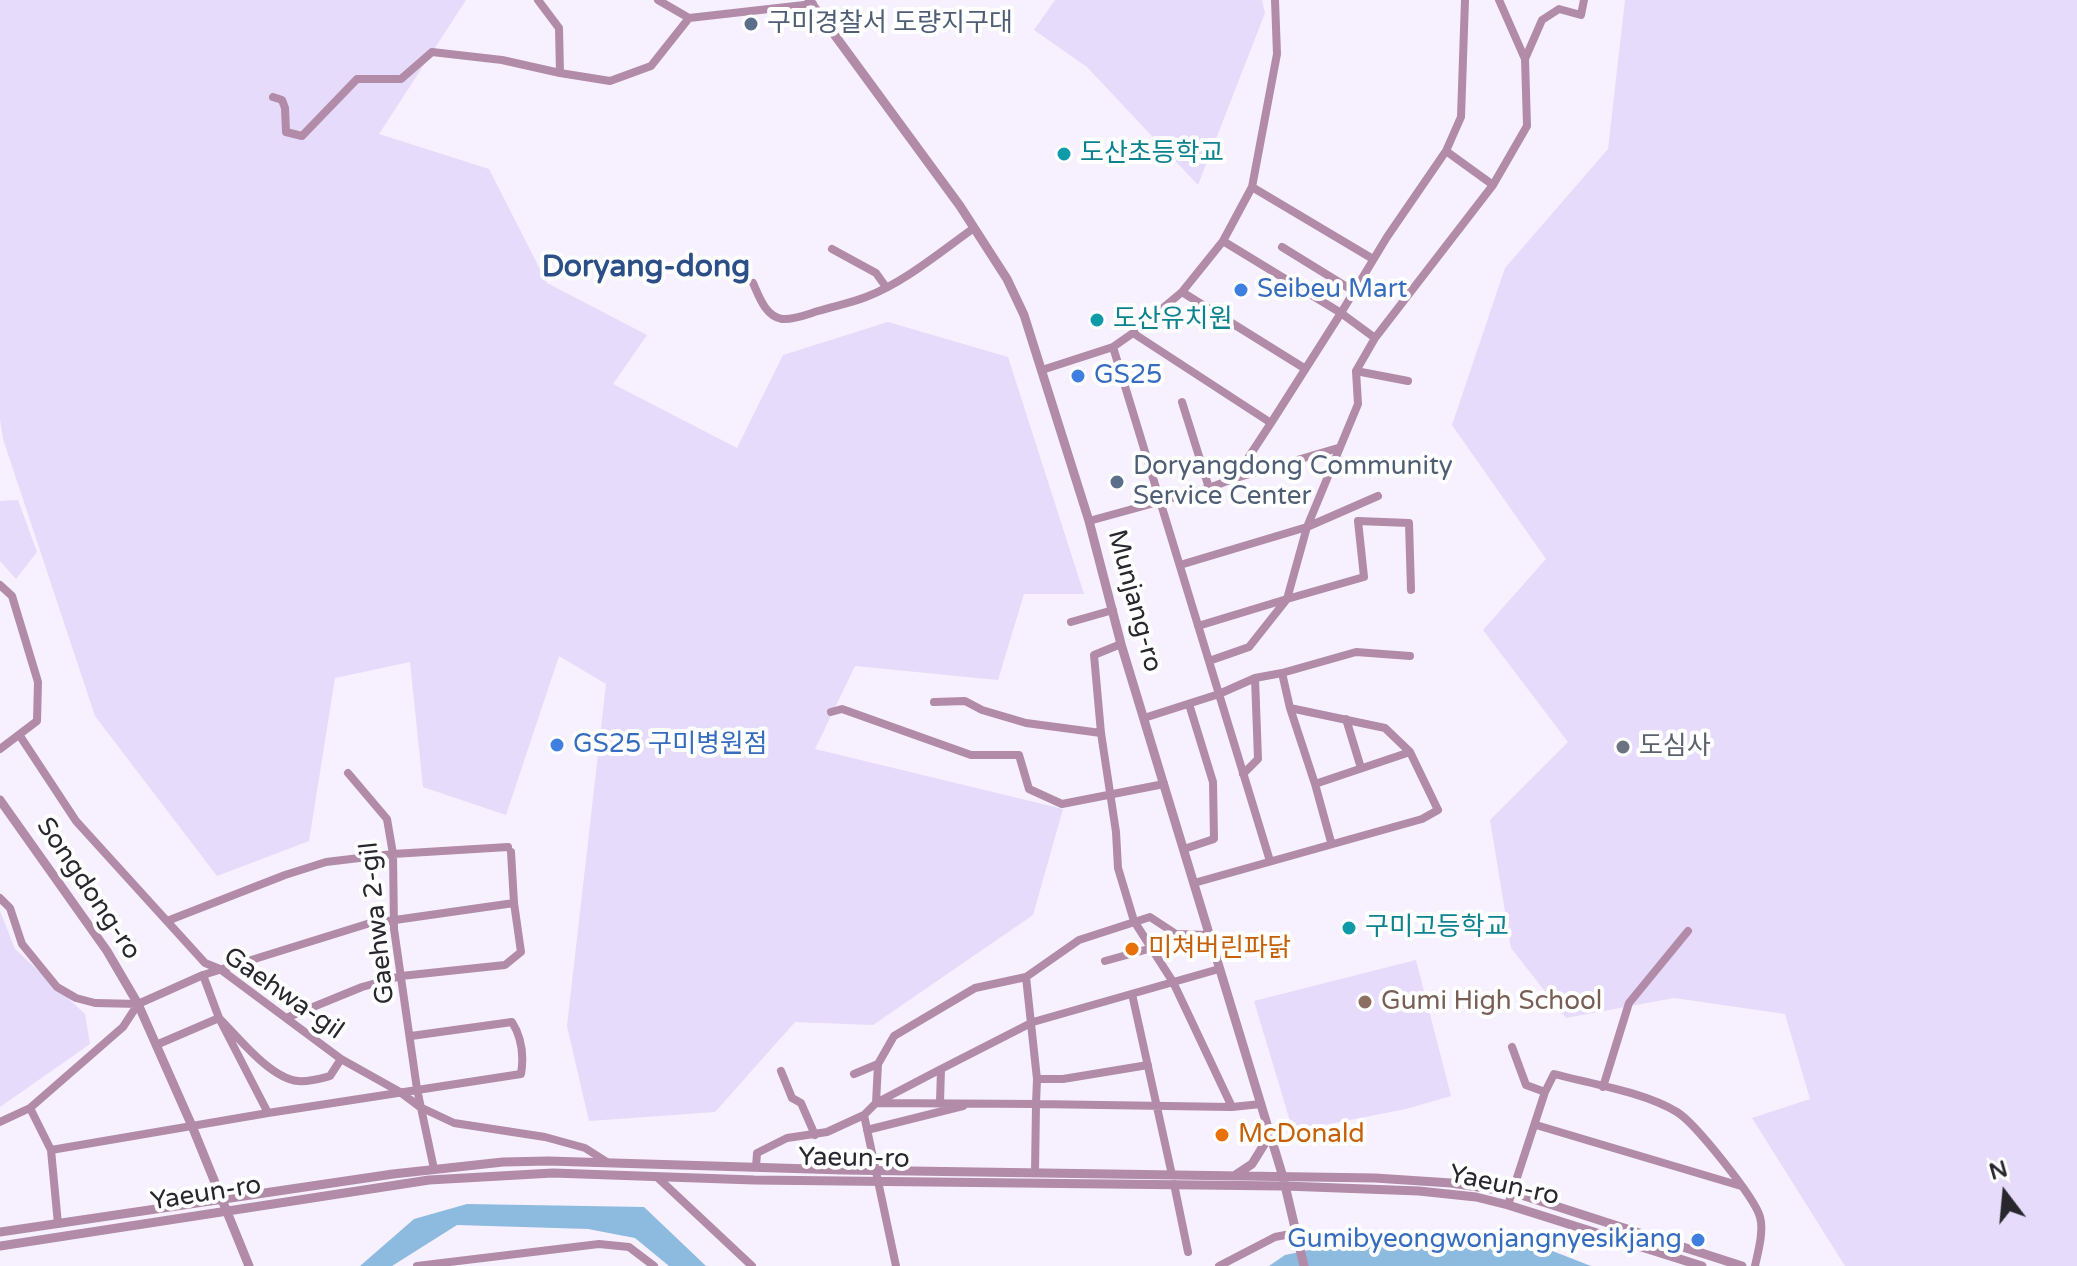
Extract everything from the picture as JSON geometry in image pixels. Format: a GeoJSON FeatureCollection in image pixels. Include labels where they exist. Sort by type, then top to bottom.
{"type":"FeatureCollection","features":[{"type":"Feature","properties":{"kind":"street"},"geometry":{"type":"LineString","coordinates":[[538,0],[559,28],[560,73]]}},
{"type":"Feature","properties":{"kind":"street"},"geometry":{"type":"LineString","coordinates":[[658,0],[689,18],[811,2]]}},
{"type":"Feature","properties":{"kind":"street"},"geometry":{"type":"LineString","coordinates":[[1042,370],[1113,347],[1133,333],[1182,292],[1223,241],[1252,187],[1277,54],[1275,0]]}},
{"type":"Feature","properties":{"kind":"street"},"geometry":{"type":"LineString","coordinates":[[1235,478],[1373,259],[1446,151],[1461,117],[1465,0]]}},
{"type":"Feature","properties":{"kind":"street"},"geometry":{"type":"LineString","coordinates":[[1209,661],[1249,647],[1287,599],[1307,527],[1358,404],[1356,371],[1375,338],[1493,185],[1527,126],[1525,59],[1499,0]]}},
{"type":"Feature","properties":{"kind":"street"},"geometry":{"type":"LineString","coordinates":[[1525,59],[1542,20],[1559,9],[1581,15],[1584,0]]}},
{"type":"Feature","properties":{"kind":"street","name":"Munjang-ro"},"geometry":{"type":"LineString","coordinates":[[811,2],[974,228],[1007,279],[1024,315],[1089,521],[1121,644],[1284,1181],[1304,1266]]}},
{"type":"Feature","properties":{"kind":"street"},"geometry":{"type":"LineString","coordinates":[[273,97],[282,100],[285,108],[286,132],[302,136],[357,79],[401,79],[432,52],[502,60],[610,81],[651,66],[689,18]]}},
{"type":"Feature","properties":{"kind":"street"},"geometry":{"type":"LineString","coordinates":[[1446,151],[1493,185]]}},
{"type":"Feature","properties":{"kind":"street"},"geometry":{"type":"LineString","coordinates":[[1252,187],[1373,259]]}},
{"type":"Feature","properties":{"kind":"street"},"geometry":{"type":"LineString","coordinates":[[753,283],[765,309],[781,319],[865,298],[918,268],[974,228]]}},
{"type":"Feature","properties":{"kind":"street"},"geometry":{"type":"LineString","coordinates":[[1223,241],[1341,313],[1375,338]]}},
{"type":"Feature","properties":{"kind":"street"},"geometry":{"type":"LineString","coordinates":[[1282,247],[1355,292]]}},
{"type":"Feature","properties":{"kind":"street"},"geometry":{"type":"LineString","coordinates":[[832,249],[876,273],[886,287]]}},
{"type":"Feature","properties":{"kind":"street"},"geometry":{"type":"LineString","coordinates":[[1182,292],[1304,368]]}},
{"type":"Feature","properties":{"kind":"street"},"geometry":{"type":"LineString","coordinates":[[1133,333],[1271,423]]}},
{"type":"Feature","properties":{"kind":"street"},"geometry":{"type":"LineString","coordinates":[[1113,347],[1270,861]]}},
{"type":"Feature","properties":{"kind":"street"},"geometry":{"type":"LineString","coordinates":[[1356,371],[1408,381]]}},
{"type":"Feature","properties":{"kind":"street"},"geometry":{"type":"LineString","coordinates":[[1182,402],[1209,488]]}},
{"type":"Feature","properties":{"kind":"street"},"geometry":{"type":"LineString","coordinates":[[1089,521],[1338,448]]}},
{"type":"Feature","properties":{"kind":"street"},"geometry":{"type":"LineString","coordinates":[[1180,565],[1307,527],[1378,496]]}},
{"type":"Feature","properties":{"kind":"street"},"geometry":{"type":"LineString","coordinates":[[1198,626],[1364,577],[1359,505]]}},
{"type":"Feature","properties":{"kind":"street"},"geometry":{"type":"LineString","coordinates":[[1358,521],[1409,523],[1411,590]]}},
{"type":"Feature","properties":{"kind":"street"},"geometry":{"type":"LineString","coordinates":[[0,585],[12,596],[38,682],[37,721],[0,749]]}},
{"type":"Feature","properties":{"kind":"street"},"geometry":{"type":"LineString","coordinates":[[1071,622],[1113,610]]}},
{"type":"Feature","properties":{"kind":"street"},"geometry":{"type":"LineString","coordinates":[[1121,644],[1094,655],[1118,868],[1134,921],[1173,982],[1232,1107]]}},
{"type":"Feature","properties":{"kind":"street"},"geometry":{"type":"LineString","coordinates":[[1144,718],[1219,694],[1255,678],[1356,652],[1410,656]]}},
{"type":"Feature","properties":{"kind":"street"},"geometry":{"type":"LineString","coordinates":[[1282,673],[1331,842]]}},
{"type":"Feature","properties":{"kind":"street"},"geometry":{"type":"LineString","coordinates":[[1243,774],[1258,759],[1255,678]]}},
{"type":"Feature","properties":{"kind":"street"},"geometry":{"type":"LineString","coordinates":[[934,702],[965,701],[982,710],[1026,723],[1101,733]]}},
{"type":"Feature","properties":{"kind":"street"},"geometry":{"type":"LineString","coordinates":[[1184,849],[1214,839],[1213,782],[1189,704]]}},
{"type":"Feature","properties":{"kind":"street"},"geometry":{"type":"LineString","coordinates":[[1194,883],[1331,842],[1422,819],[1438,810],[1410,752],[1385,728],[1290,708]]}},
{"type":"Feature","properties":{"kind":"street"},"geometry":{"type":"LineString","coordinates":[[831,712],[842,709],[971,755],[1019,755],[1029,789],[1062,804],[1164,784]]}},
{"type":"Feature","properties":{"kind":"street"},"geometry":{"type":"LineString","coordinates":[[1346,719],[1361,768]]}},
{"type":"Feature","properties":{"kind":"street","name":"Gaehwa-gil"},"geometry":{"type":"LineString","coordinates":[[20,736],[76,821],[205,963],[220,969],[341,1059],[400,1092],[420,1107],[454,1123],[545,1137],[585,1148],[607,1163]]}},
{"type":"Feature","properties":{"kind":"street"},"geometry":{"type":"LineString","coordinates":[[1315,784],[1410,752]]}},
{"type":"Feature","properties":{"kind":"street","name":"Gaehwa 2-gil"},"geometry":{"type":"LineString","coordinates":[[348,773],[387,819],[393,854],[393,920],[420,1107]]}},
{"type":"Feature","properties":{"kind":"street","name":"Songdong-ro"},"geometry":{"type":"LineString","coordinates":[[0,800],[107,951],[138,1004],[249,1266]]}},
{"type":"Feature","properties":{"kind":"street"},"geometry":{"type":"LineString","coordinates":[[167,921],[326,862],[393,854],[510,850],[521,952],[505,965],[401,976],[362,987],[286,1018]]}},
{"type":"Feature","properties":{"kind":"street","name":"Songdong-ro"},"geometry":{"type":"LineString","coordinates":[[0,898],[10,908],[22,944],[57,987],[76,998],[95,1003],[138,1004],[220,969],[367,924],[514,903]]}},
{"type":"Feature","properties":{"kind":"street"},"geometry":{"type":"LineString","coordinates":[[876,1103],[878,1064],[894,1036],[975,988],[1026,977],[1079,940],[1150,917],[1176,934],[1209,935]]}},
{"type":"Feature","properties":{"kind":"street"},"geometry":{"type":"LineString","coordinates":[[1603,1087],[1629,1003],[1688,931]]}},
{"type":"Feature","properties":{"kind":"street"},"geometry":{"type":"LineString","coordinates":[[1105,961],[1152,948]]}},
{"type":"Feature","properties":{"kind":"street"},"geometry":{"type":"LineString","coordinates":[[756,1167],[757,1153],[787,1138],[815,1135],[864,1115],[876,1103],[1033,1022],[1219,969]]}},
{"type":"Feature","properties":{"kind":"street"},"geometry":{"type":"LineString","coordinates":[[203,975],[219,1018],[268,1113]]}},
{"type":"Feature","properties":{"kind":"street"},"geometry":{"type":"LineString","coordinates":[[1026,977],[1037,1079],[1035,1173]]}},
{"type":"Feature","properties":{"kind":"street"},"geometry":{"type":"LineString","coordinates":[[1132,994],[1188,1252]]}},
{"type":"Feature","properties":{"kind":"street"},"geometry":{"type":"LineString","coordinates":[[0,1122],[30,1108],[123,1027],[138,1004]]}},
{"type":"Feature","properties":{"kind":"street"},"geometry":{"type":"LineString","coordinates":[[156,1045],[219,1018]]}},
{"type":"Feature","properties":{"kind":"street"},"geometry":{"type":"LineString","coordinates":[[219,1018],[274,1072],[286,1078],[298,1081],[330,1076],[341,1059]]}},
{"type":"Feature","properties":{"kind":"street","name":"Gaehwa 2-gil"},"geometry":{"type":"LineString","coordinates":[[400,1092],[521,1074],[523,1059],[518,1032],[512,1022],[411,1036]]}},
{"type":"Feature","properties":{"kind":"street"},"geometry":{"type":"LineString","coordinates":[[1512,1047],[1526,1085],[1545,1092]]}},
{"type":"Feature","properties":{"kind":"street"},"geometry":{"type":"LineString","coordinates":[[854,1074],[878,1064]]}},
{"type":"Feature","properties":{"kind":"street"},"geometry":{"type":"LineString","coordinates":[[1037,1079],[1063,1079],[1148,1065]]}},
{"type":"Feature","properties":{"kind":"street"},"geometry":{"type":"LineString","coordinates":[[940,1102],[941,1069]]}},
{"type":"Feature","properties":{"kind":"street"},"geometry":{"type":"LineString","coordinates":[[781,1071],[792,1098],[801,1103],[815,1135]]}},
{"type":"Feature","properties":{"kind":"street"},"geometry":{"type":"LineString","coordinates":[[1508,1205],[1545,1092],[1554,1074],[1675,1111],[1694,1126],[1741,1186],[1761,1218],[1755,1266]]}},
{"type":"Feature","properties":{"kind":"street"},"geometry":{"type":"LineString","coordinates":[[51,1150],[400,1092]]}},
{"type":"Feature","properties":{"kind":"street"},"geometry":{"type":"LineString","coordinates":[[876,1103],[1232,1107],[1261,1104]]}},
{"type":"Feature","properties":{"kind":"street"},"geometry":{"type":"LineString","coordinates":[[867,1130],[971,1104]]}},
{"type":"Feature","properties":{"kind":"street"},"geometry":{"type":"LineString","coordinates":[[420,1107],[434,1169]]}},
{"type":"Feature","properties":{"kind":"street"},"geometry":{"type":"LineString","coordinates":[[30,1108],[51,1150],[58,1224]]}},
{"type":"Feature","properties":{"kind":"street"},"geometry":{"type":"LineString","coordinates":[[864,1115],[896,1266]]}},
{"type":"Feature","properties":{"kind":"street"},"geometry":{"type":"LineString","coordinates":[[1536,1125],[1741,1186]]}},
{"type":"Feature","properties":{"kind":"street"},"geometry":{"type":"LineString","coordinates":[[1234,1176],[1252,1164],[1270,1135]]}},
{"type":"Feature","properties":{"kind":"street","name":"Yaeun-ro"},"geometry":{"type":"LineString","coordinates":[[0,1232],[434,1169],[503,1162],[607,1163],[1035,1173],[1173,1180],[1234,1176],[1419,1191],[1476,1197],[1508,1205],[1702,1266]]}},
{"type":"Feature","properties":{"kind":"street","name":"Yaeun-ro"},"geometry":{"type":"LineString","coordinates":[[0,1246],[429,1180],[473,1177],[553,1173],[877,1182],[1284,1181],[1451,1183],[1512,1192],[1742,1266]]}},
{"type":"Feature","properties":{"kind":"street"},"geometry":{"type":"LineString","coordinates":[[657,1177],[752,1266]]}},
{"type":"Feature","properties":{"kind":"street"},"geometry":{"type":"LineString","coordinates":[[1219,1266],[1275,1237],[1296,1233]]}},
{"type":"Feature","properties":{"kind":"street"},"geometry":{"type":"LineString","coordinates":[[417,1266],[599,1244],[629,1247],[654,1266]]}},
{"type":"Feature","properties":{"kind":"shaded area"},"geometry":{"type":"Polygon","coordinates":[[[0,0],[466,0],[379,134],[489,169],[547,283],[647,335],[613,384],[737,448],[783,355],[888,322],[1008,357],[1084,594],[1024,594],[998,680],[855,666],[815,749],[1063,809],[1033,915],[873,1025],[795,1022],[715,1112],[589,1121],[567,1026],[606,684],[559,656],[506,815],[423,787],[410,662],[335,678],[309,841],[217,876],[95,716],[3,439],[0,419],[0,0]]]}},
{"type":"Feature","properties":{"kind":"shaded area"},"geometry":{"type":"Polygon","coordinates":[[[1055,0],[1262,0],[1265,13],[1198,185],[1087,67],[1034,30],[1055,0]]]}},
{"type":"Feature","properties":{"kind":"shaded area"},"geometry":{"type":"Polygon","coordinates":[[[1625,0],[2077,0],[2077,1266],[1845,1266],[1752,1118],[1810,1099],[1785,1014],[1674,998],[1566,1018],[1511,948],[1490,820],[1568,742],[1483,630],[1546,559],[1452,425],[1505,268],[1608,149],[1625,0]]]}},
{"type":"Feature","properties":{"kind":"shaded area"},"geometry":{"type":"Polygon","coordinates":[[[18,500],[37,552],[16,579],[0,561],[0,501],[18,500]]]}},
{"type":"Feature","properties":{"kind":"shaded area"},"geometry":{"type":"Polygon","coordinates":[[[0,911],[15,949],[85,1014],[90,1044],[0,1107],[0,911]]]}},
{"type":"Feature","properties":{"kind":"shaded area"},"geometry":{"type":"Polygon","coordinates":[[[1416,960],[1451,1096],[1406,1109],[1293,1131],[1254,1001],[1416,960]]]}},
{"type":"Feature","properties":{"kind":"water"},"geometry":{"type":"Polygon","coordinates":[[[467,1204],[644,1207],[706,1266],[669,1266],[635,1238],[588,1229],[457,1225],[392,1266],[360,1266],[414,1219],[467,1204]]]}},
{"type":"Feature","properties":{"kind":"water"},"geometry":{"type":"Polygon","coordinates":[[[1480,1239],[1537,1245],[1591,1266],[1269,1266],[1285,1255],[1339,1244],[1480,1239]]]}},
{"type":"Feature","properties":{"kind":"place","name":"구미경찰서 도량지구대"},"geometry":{"type":"Point","coordinates":[751,24]}},
{"type":"Feature","properties":{"kind":"place","name":"도산초등학교"},"geometry":{"type":"Point","coordinates":[1064,154]}},
{"type":"Feature","properties":{"kind":"place","name":"Seibeu Mart"},"geometry":{"type":"Point","coordinates":[1241,290]}},
{"type":"Feature","properties":{"kind":"place","name":"도산유치원"},"geometry":{"type":"Point","coordinates":[1097,320]}},
{"type":"Feature","properties":{"kind":"place","name":"GS25"},"geometry":{"type":"Point","coordinates":[1078,376]}},
{"type":"Feature","properties":{"kind":"place","name":"Doryangdong Community Service Center"},"geometry":{"type":"Point","coordinates":[1117,482]}},
{"type":"Feature","properties":{"kind":"place","name":"GS25 구미병원점"},"geometry":{"type":"Point","coordinates":[557,745]}},
{"type":"Feature","properties":{"kind":"place","name":"도심사"},"geometry":{"type":"Point","coordinates":[1623,747]}},
{"type":"Feature","properties":{"kind":"place","name":"구미고등학교"},"geometry":{"type":"Point","coordinates":[1349,928]}},
{"type":"Feature","properties":{"kind":"place","name":"미쳐버린파닭"},"geometry":{"type":"Point","coordinates":[1132,949]}},
{"type":"Feature","properties":{"kind":"place","name":"Gumi High School"},"geometry":{"type":"Point","coordinates":[1365,1002]}},
{"type":"Feature","properties":{"kind":"place","name":"McDonald"},"geometry":{"type":"Point","coordinates":[1222,1135]}},
{"type":"Feature","properties":{"kind":"place","name":"Gumibyeongwonjangnyesikjang"},"geometry":{"type":"Point","coordinates":[1698,1240]}},
{"type":"Feature","properties":{"kind":"district","name":"Doryang-dong"},"geometry":{"type":"Point","coordinates":[646,268]}}]}
